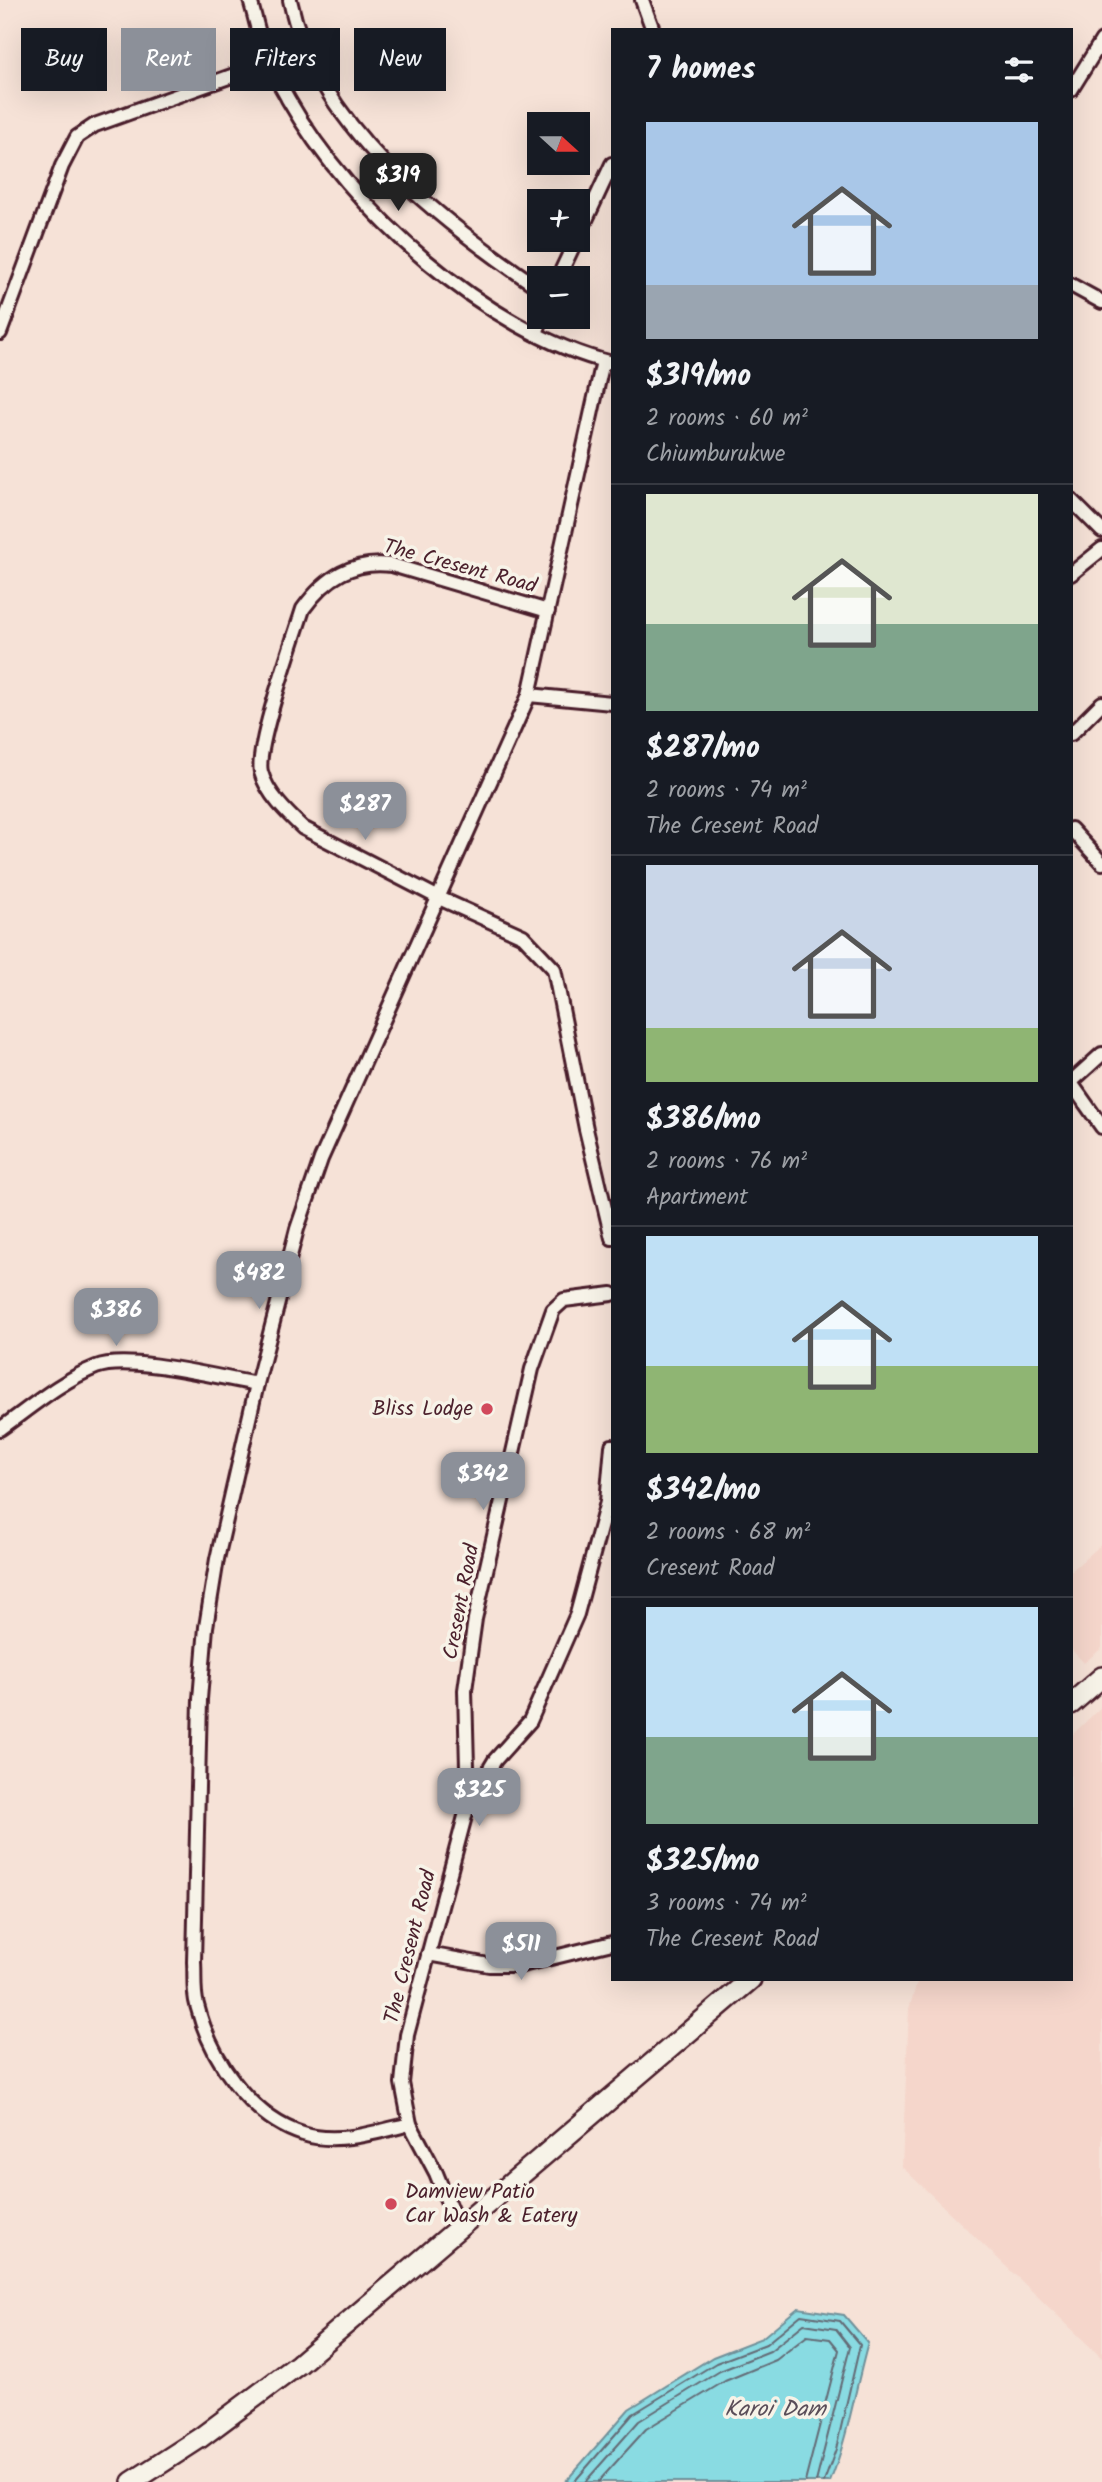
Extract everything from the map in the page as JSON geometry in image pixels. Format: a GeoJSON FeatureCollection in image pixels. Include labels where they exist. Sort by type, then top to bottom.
{"type":"FeatureCollection","features":[{"type":"Feature","properties":{"kind":"highway"},"geometry":{"type":"LineString","coordinates":[[1073,1702],[1102,1677]]}},
{"type":"Feature","properties":{"kind":"highway"},"geometry":{"type":"LineString","coordinates":[[132,2482],[257,2397],[459,2230],[749,1981]]}},
{"type":"Feature","properties":{"kind":"street"},"geometry":{"type":"LineString","coordinates":[[250,0],[258,28]]}},
{"type":"Feature","properties":{"kind":"street"},"geometry":{"type":"LineString","coordinates":[[290,0],[307,55],[335,104],[369,145],[465,238],[527,280]]}},
{"type":"Feature","properties":{"kind":"street"},"geometry":{"type":"LineString","coordinates":[[642,0],[652,28]]}},
{"type":"Feature","properties":{"kind":"street"},"geometry":{"type":"LineString","coordinates":[[1073,87],[1102,40]]}},
{"type":"Feature","properties":{"kind":"street"},"geometry":{"type":"LineString","coordinates":[[0,333],[62,166],[77,137],[95,125],[230,77]]}},
{"type":"Feature","properties":{"kind":"street"},"geometry":{"type":"LineString","coordinates":[[284,91],[301,121],[337,172],[383,223],[449,278],[536,334],[608,362],[529,695],[321,1159],[297,1229],[257,1384],[217,1559],[206,1627],[200,1727],[194,1962],[196,2004],[225,2068],[250,2101],[276,2120],[303,2134],[329,2137],[363,2135],[410,2124]]}},
{"type":"Feature","properties":{"kind":"street"},"geometry":{"type":"LineString","coordinates":[[590,211],[611,166]]}},
{"type":"Feature","properties":{"kind":"street"},"geometry":{"type":"LineString","coordinates":[[1073,286],[1102,302]]}},
{"type":"Feature","properties":{"kind":"street"},"geometry":{"type":"LineString","coordinates":[[536,334],[538,329]]}},
{"type":"Feature","properties":{"kind":"street"},"geometry":{"type":"LineString","coordinates":[[1073,502],[1102,531]]}},
{"type":"Feature","properties":{"kind":"street"},"geometry":{"type":"LineString","coordinates":[[1073,571],[1102,549]]}},
{"type":"Feature","properties":{"kind":"street","name":"The Cresent Road"},"geometry":{"type":"LineString","coordinates":[[548,611],[392,565],[370,562],[349,568],[330,581],[303,608],[260,757],[261,771],[281,805],[303,828],[439,898],[523,936],[554,969],[586,1129],[611,1234]]}},
{"type":"Feature","properties":{"kind":"street"},"geometry":{"type":"LineString","coordinates":[[529,695],[611,703]]}},
{"type":"Feature","properties":{"kind":"street"},"geometry":{"type":"LineString","coordinates":[[1073,732],[1102,703]]}},
{"type":"Feature","properties":{"kind":"street"},"geometry":{"type":"LineString","coordinates":[[1073,831],[1102,863]]}},
{"type":"Feature","properties":{"kind":"street"},"geometry":{"type":"LineString","coordinates":[[1073,1081],[1102,1054]]}},
{"type":"Feature","properties":{"kind":"street"},"geometry":{"type":"LineString","coordinates":[[1073,1086],[1102,1127]]}},
{"type":"Feature","properties":{"kind":"street","name":"Cresent Road"},"geometry":{"type":"LineString","coordinates":[[468,1805],[465,1690],[475,1619],[532,1369],[544,1331],[558,1305],[564,1300],[611,1294]]}},
{"type":"Feature","properties":{"kind":"street"},"geometry":{"type":"LineString","coordinates":[[0,1429],[63,1384],[99,1365],[135,1363],[257,1384]]}},
{"type":"Feature","properties":{"kind":"street","name":"The Cresent Road"},"geometry":{"type":"LineString","coordinates":[[459,2230],[436,2173],[410,2124],[402,2083],[407,2035],[468,1805],[495,1760],[530,1721],[577,1614],[607,1502],[611,1458]]}},
{"type":"Feature","properties":{"kind":"street"},"geometry":{"type":"LineString","coordinates":[[428,1954],[489,1965],[522,1965],[611,1943]]}},
{"type":"Feature","properties":{"kind":"shaded area"},"geometry":{"type":"Polygon","coordinates":[[[1102,1544],[1102,1648],[1084,1663],[1073,1651],[1073,1569],[1102,1544]]]}},
{"type":"Feature","properties":{"kind":"shaded area"},"geometry":{"type":"Polygon","coordinates":[[[1102,1706],[1102,2358],[902,2167],[909,2009],[917,1981],[1073,1981],[1073,1734],[1102,1706]]]}},
{"type":"Feature","properties":{"kind":"water","name":"Karoi Dam"},"geometry":{"type":"Polygon","coordinates":[[[798,2308],[844,2315],[868,2343],[847,2430],[830,2482],[565,2482],[629,2409],[713,2357],[762,2338],[798,2308]]]}},
{"type":"Feature","properties":{"kind":"place","name":"Bliss Lodge"},"geometry":{"type":"Point","coordinates":[487,1409]}},
{"type":"Feature","properties":{"kind":"place","name":"Damview Patio Car Wash & Eatery"},"geometry":{"type":"Point","coordinates":[391,2204]}}]}
